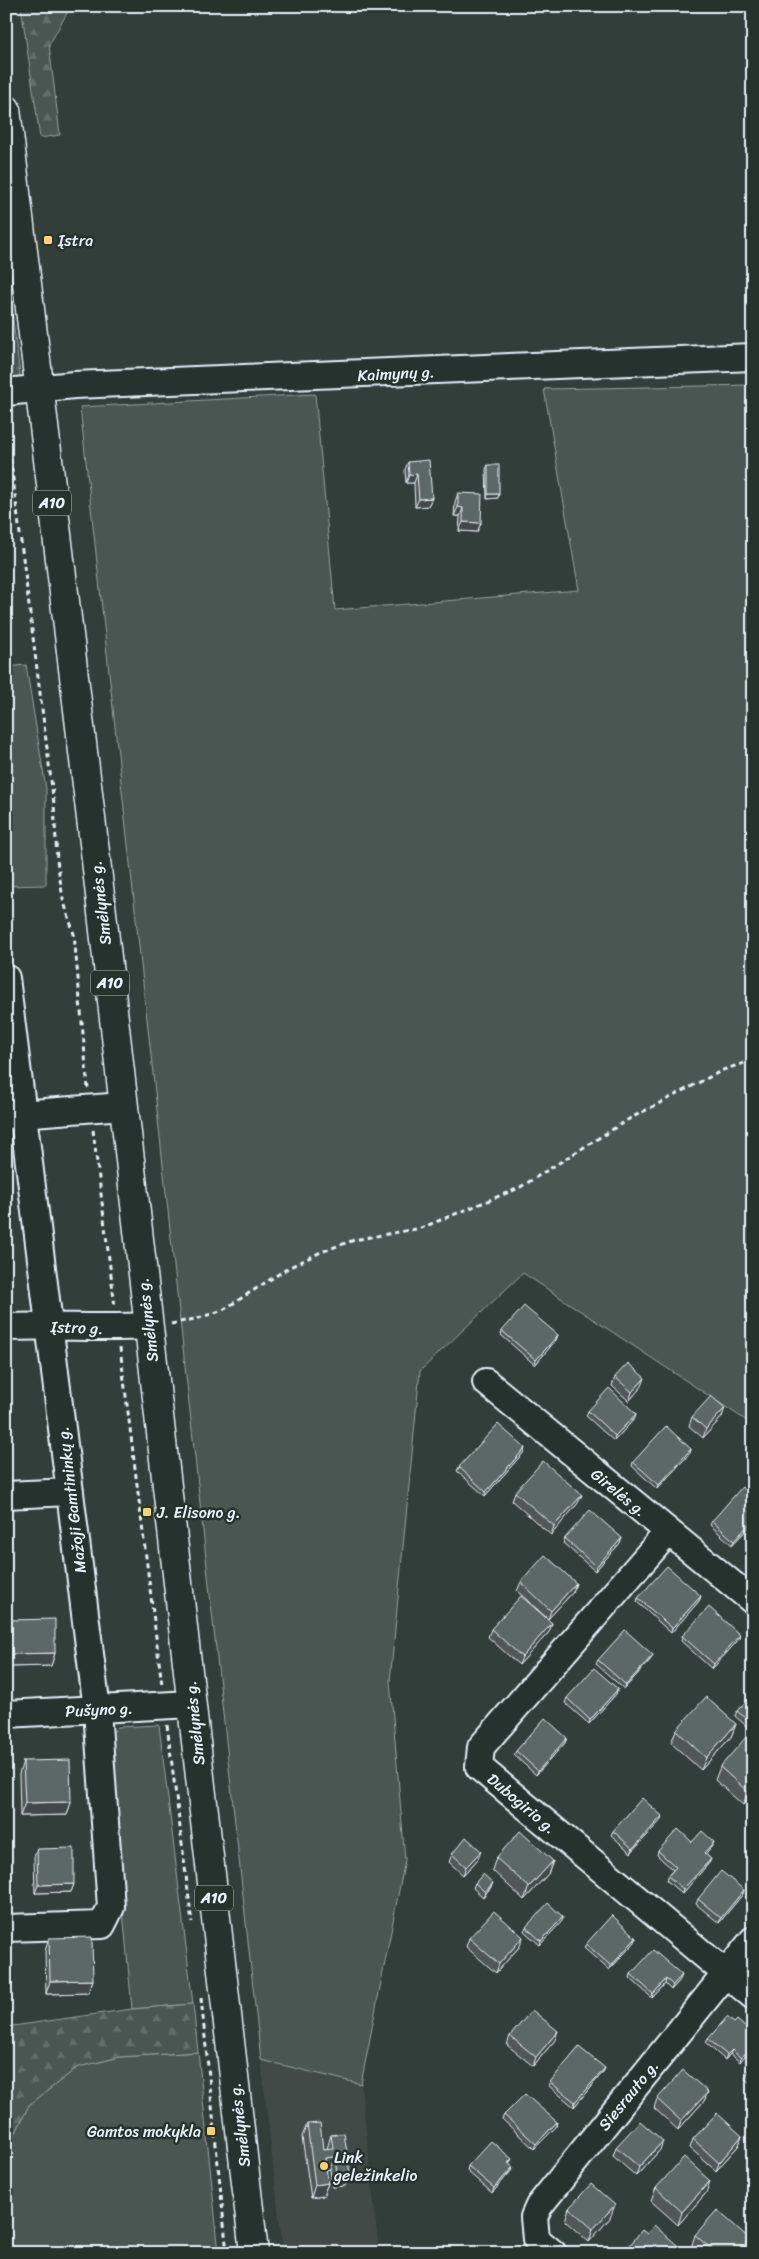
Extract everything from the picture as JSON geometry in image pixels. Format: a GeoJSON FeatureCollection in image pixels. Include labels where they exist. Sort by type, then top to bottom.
{"type":"FeatureCollection","features":[{"type":"Feature","properties":{"kind":"highway","name":"A10"},"geometry":{"type":"LineString","coordinates":[[6,109],[39,388]]}},
{"type":"Feature","properties":{"kind":"highway","name":"Smėlynės g."},"geometry":{"type":"LineString","coordinates":[[39,388],[124,1106],[254,2253]]}},
{"type":"Feature","properties":{"kind":"street","name":"Kaimynų g."},"geometry":{"type":"LineString","coordinates":[[6,392],[39,388],[753,358]]}},
{"type":"Feature","properties":{"kind":"street","name":"Mažoji Gamtininkų g."},"geometry":{"type":"LineString","coordinates":[[6,978],[15,1115],[50,1325],[97,1710],[111,1908],[102,1925],[6,1928]]}},
{"type":"Feature","properties":{"kind":"street"},"geometry":{"type":"LineString","coordinates":[[15,1115],[124,1106]]}},
{"type":"Feature","properties":{"kind":"street","name":"Įstro g."},"geometry":{"type":"LineString","coordinates":[[6,1328],[50,1325],[118,1328],[148,1326]]}},
{"type":"Feature","properties":{"kind":"street","name":"Girelės g."},"geometry":{"type":"LineString","coordinates":[[486,1382],[753,1601]]}},
{"type":"Feature","properties":{"kind":"street"},"geometry":{"type":"LineString","coordinates":[[6,1495],[70,1492]]}},
{"type":"Feature","properties":{"kind":"street","name":"Dubogirio g."},"geometry":{"type":"LineString","coordinates":[[668,1532],[481,1747],[479,1767],[753,1996]]}},
{"type":"Feature","properties":{"kind":"street","name":"Pušyno g."},"geometry":{"type":"LineString","coordinates":[[6,1714],[192,1704]]}},
{"type":"Feature","properties":{"kind":"street","name":"Siesrauto g."},"geometry":{"type":"LineString","coordinates":[[553,2253],[536,2239],[534,2217],[539,2206],[753,1940]]}},
{"type":"Feature","properties":{"kind":"path"},"geometry":{"type":"LineString","coordinates":[[6,423],[54,804],[57,860],[63,898],[74,934],[90,1109],[194,1932]]}},
{"type":"Feature","properties":{"kind":"path"},"geometry":{"type":"LineString","coordinates":[[148,1326],[173,1324],[223,1310],[288,1268],[321,1252],[354,1240],[421,1228],[519,1188],[629,1119],[723,1070],[753,1060]]}},
{"type":"Feature","properties":{"kind":"path"},"geometry":{"type":"LineString","coordinates":[[200,1991],[227,2253]]}},
{"type":"Feature","properties":{"kind":"shaded area"},"geometry":{"type":"Polygon","coordinates":[[[6,583],[13,646],[6,646],[6,583]]]}},
{"type":"Feature","properties":{"kind":"shaded area"},"geometry":{"type":"Polygon","coordinates":[[[261,2060],[361,2084],[379,2253],[283,2253],[261,2060]]]}},
{"type":"Feature","properties":{"kind":"green space"},"geometry":{"type":"Polygon","coordinates":[[[21,6],[71,6],[49,45],[60,135],[40,138],[21,6]]]}},
{"type":"Feature","properties":{"kind":"green space"},"geometry":{"type":"Polygon","coordinates":[[[6,265],[20,375],[6,389],[6,265]]]}},
{"type":"Feature","properties":{"kind":"green space"},"geometry":{"type":"Polygon","coordinates":[[[753,385],[753,1425],[523,1273],[420,1371],[390,1681],[405,1860],[361,2084],[261,2060],[80,407],[315,394],[335,610],[579,590],[544,389],[753,385]]]}},
{"type":"Feature","properties":{"kind":"green space"},"geometry":{"type":"Polygon","coordinates":[[[26,665],[46,789],[46,885],[6,886],[6,667],[26,665]]]}},
{"type":"Feature","properties":{"kind":"green space"},"geometry":{"type":"Polygon","coordinates":[[[159,1725],[193,2004],[132,2009],[107,1738],[118,1727],[159,1725]]]}},
{"type":"Feature","properties":{"kind":"green space"},"geometry":{"type":"Polygon","coordinates":[[[193,2004],[198,2052],[120,2057],[78,2067],[29,2105],[6,2153],[6,2027],[132,2009],[193,2004]]]}},
{"type":"Feature","properties":{"kind":"green space"},"geometry":{"type":"Polygon","coordinates":[[[198,2052],[219,2253],[6,2253],[6,2153],[29,2105],[78,2067],[120,2057],[198,2052]]]}},
{"type":"Feature","properties":{"kind":"building"},"geometry":{"type":"Polygon","coordinates":[[[429,460],[432,498],[419,499],[417,474],[409,475],[408,462],[429,460]]]}},
{"type":"Feature","properties":{"kind":"building"},"geometry":{"type":"Polygon","coordinates":[[[488,465],[499,465],[499,494],[488,494],[488,465]]]}},
{"type":"Feature","properties":{"kind":"building"},"geometry":{"type":"Polygon","coordinates":[[[458,493],[482,494],[481,523],[463,522],[463,508],[458,507],[458,493]]]}},
{"type":"Feature","properties":{"kind":"building"},"geometry":{"type":"Polygon","coordinates":[[[524,1306],[558,1335],[536,1360],[502,1331],[524,1306]]]}},
{"type":"Feature","properties":{"kind":"building"},"geometry":{"type":"Polygon","coordinates":[[[628,1363],[645,1378],[632,1392],[615,1377],[628,1363]]]}},
{"type":"Feature","properties":{"kind":"building"},"geometry":{"type":"Polygon","coordinates":[[[609,1388],[636,1414],[615,1436],[588,1411],[609,1388]]]}},
{"type":"Feature","properties":{"kind":"building"},"geometry":{"type":"Polygon","coordinates":[[[711,1396],[725,1408],[706,1429],[692,1417],[711,1396]]]}},
{"type":"Feature","properties":{"kind":"building"},"geometry":{"type":"Polygon","coordinates":[[[6,1419],[9,1419],[10,1453],[6,1453],[6,1419]]]}},
{"type":"Feature","properties":{"kind":"building"},"geometry":{"type":"Polygon","coordinates":[[[498,1424],[525,1448],[486,1492],[459,1467],[498,1424]]]}},
{"type":"Feature","properties":{"kind":"building"},"geometry":{"type":"Polygon","coordinates":[[[666,1426],[691,1449],[659,1485],[633,1462],[666,1426]]]}},
{"type":"Feature","properties":{"kind":"building"},"geometry":{"type":"Polygon","coordinates":[[[543,1461],[582,1495],[554,1526],[515,1492],[543,1461]]]}},
{"type":"Feature","properties":{"kind":"building"},"geometry":{"type":"Polygon","coordinates":[[[742,1487],[753,1497],[753,1520],[734,1541],[712,1521],[742,1487]]]}},
{"type":"Feature","properties":{"kind":"building"},"geometry":{"type":"Polygon","coordinates":[[[590,1510],[622,1538],[596,1567],[565,1538],[590,1510]]]}},
{"type":"Feature","properties":{"kind":"building"},"geometry":{"type":"Polygon","coordinates":[[[545,1555],[576,1583],[551,1611],[521,1582],[545,1555]]]}},
{"type":"Feature","properties":{"kind":"building"},"geometry":{"type":"Polygon","coordinates":[[[667,1566],[701,1596],[672,1628],[638,1598],[667,1566]]]}},
{"type":"Feature","properties":{"kind":"building"},"geometry":{"type":"Polygon","coordinates":[[[521,1596],[552,1623],[522,1657],[491,1629],[521,1596]]]}},
{"type":"Feature","properties":{"kind":"building"},"geometry":{"type":"Polygon","coordinates":[[[709,1607],[740,1635],[714,1664],[682,1636],[709,1607]]]}},
{"type":"Feature","properties":{"kind":"building"},"geometry":{"type":"Polygon","coordinates":[[[55,1619],[55,1653],[10,1654],[9,1620],[55,1619]]]}},
{"type":"Feature","properties":{"kind":"building"},"geometry":{"type":"Polygon","coordinates":[[[625,1630],[653,1655],[626,1685],[598,1660],[625,1630]]]}},
{"type":"Feature","properties":{"kind":"building"},"geometry":{"type":"Polygon","coordinates":[[[594,1668],[618,1689],[590,1720],[567,1698],[594,1668]]]}},
{"type":"Feature","properties":{"kind":"building"},"geometry":{"type":"Polygon","coordinates":[[[706,1697],[736,1724],[706,1758],[676,1730],[706,1697]]]}},
{"type":"Feature","properties":{"kind":"building"},"geometry":{"type":"Polygon","coordinates":[[[749,1698],[753,1701],[753,1725],[737,1711],[749,1698]]]}},
{"type":"Feature","properties":{"kind":"building"},"geometry":{"type":"Polygon","coordinates":[[[545,1718],[567,1738],[538,1771],[516,1751],[545,1718]]]}},
{"type":"Feature","properties":{"kind":"building"},"geometry":{"type":"Polygon","coordinates":[[[747,1736],[753,1742],[753,1787],[748,1792],[720,1767],[747,1736]]]}},
{"type":"Feature","properties":{"kind":"building"},"geometry":{"type":"Polygon","coordinates":[[[70,1760],[71,1802],[25,1803],[23,1761],[70,1760]]]}},
{"type":"Feature","properties":{"kind":"building"},"geometry":{"type":"Polygon","coordinates":[[[642,1798],[662,1816],[633,1849],[613,1831],[642,1798]]]}},
{"type":"Feature","properties":{"kind":"building"},"geometry":{"type":"Polygon","coordinates":[[[678,1829],[692,1842],[702,1831],[714,1842],[704,1853],[711,1859],[683,1889],[668,1876],[676,1867],[658,1851],[678,1829]]]}},
{"type":"Feature","properties":{"kind":"building"},"geometry":{"type":"Polygon","coordinates":[[[520,1831],[553,1861],[529,1887],[496,1858],[520,1831]]]}},
{"type":"Feature","properties":{"kind":"building"},"geometry":{"type":"Polygon","coordinates":[[[466,1837],[481,1851],[466,1867],[452,1854],[466,1837]]]}},
{"type":"Feature","properties":{"kind":"building"},"geometry":{"type":"Polygon","coordinates":[[[74,1848],[74,1884],[38,1885],[37,1849],[74,1848]]]}},
{"type":"Feature","properties":{"kind":"building"},"geometry":{"type":"Polygon","coordinates":[[[7,1853],[8,1887],[6,1887],[7,1853]]]}},
{"type":"Feature","properties":{"kind":"building"},"geometry":{"type":"Polygon","coordinates":[[[721,1871],[744,1890],[721,1918],[698,1899],[721,1871]]]}},
{"type":"Feature","properties":{"kind":"building"},"geometry":{"type":"Polygon","coordinates":[[[483,1874],[493,1883],[485,1892],[475,1883],[483,1874]]]}},
{"type":"Feature","properties":{"kind":"building"},"geometry":{"type":"Polygon","coordinates":[[[548,1903],[563,1917],[541,1941],[526,1927],[548,1903]]]}},
{"type":"Feature","properties":{"kind":"building"},"geometry":{"type":"Polygon","coordinates":[[[494,1911],[523,1937],[499,1964],[469,1938],[494,1911]]]}},
{"type":"Feature","properties":{"kind":"building"},"geometry":{"type":"Polygon","coordinates":[[[612,1915],[636,1938],[611,1966],[586,1944],[612,1915]]]}},
{"type":"Feature","properties":{"kind":"building"},"geometry":{"type":"Polygon","coordinates":[[[92,1937],[93,1980],[50,1981],[49,1938],[92,1937]]]}},
{"type":"Feature","properties":{"kind":"building"},"geometry":{"type":"Polygon","coordinates":[[[653,1950],[682,1975],[673,1985],[666,1979],[653,1994],[631,1974],[653,1950]]]}},
{"type":"Feature","properties":{"kind":"building"},"geometry":{"type":"Polygon","coordinates":[[[532,2010],[558,2031],[536,2057],[510,2036],[532,2010]]]}},
{"type":"Feature","properties":{"kind":"building"},"geometry":{"type":"Polygon","coordinates":[[[727,2017],[734,2023],[737,2020],[753,2034],[753,2045],[741,2058],[732,2050],[727,2055],[708,2039],[727,2017]]]}},
{"type":"Feature","properties":{"kind":"building"},"geometry":{"type":"Polygon","coordinates":[[[579,2047],[605,2068],[575,2102],[550,2082],[579,2047]]]}},
{"type":"Feature","properties":{"kind":"building"},"geometry":{"type":"Polygon","coordinates":[[[753,2065],[753,2074],[749,2070],[753,2065]]]}},
{"type":"Feature","properties":{"kind":"building"},"geometry":{"type":"Polygon","coordinates":[[[683,2070],[708,2092],[681,2121],[657,2099],[683,2070]]]}},
{"type":"Feature","properties":{"kind":"building"},"geometry":{"type":"Polygon","coordinates":[[[525,2094],[557,2122],[536,2144],[504,2115],[525,2094]]]}},
{"type":"Feature","properties":{"kind":"building"},"geometry":{"type":"Polygon","coordinates":[[[717,2113],[742,2136],[719,2163],[693,2139],[717,2113]]]}},
{"type":"Feature","properties":{"kind":"building"},"geometry":{"type":"Polygon","coordinates":[[[640,2121],[663,2141],[639,2167],[616,2147],[640,2121]]]}},
{"type":"Feature","properties":{"kind":"building"},"geometry":{"type":"Polygon","coordinates":[[[320,2123],[323,2149],[333,2148],[331,2135],[344,2133],[350,2173],[337,2175],[335,2157],[325,2158],[328,2183],[315,2185],[307,2124],[320,2123]]]}},
{"type":"Feature","properties":{"kind":"building"},"geometry":{"type":"Polygon","coordinates":[[[491,2141],[512,2159],[508,2163],[513,2167],[494,2188],[468,2166],[491,2141]]]}},
{"type":"Feature","properties":{"kind":"building"},"geometry":{"type":"Polygon","coordinates":[[[684,2157],[710,2181],[682,2212],[656,2188],[684,2157]]]}},
{"type":"Feature","properties":{"kind":"building"},"geometry":{"type":"Polygon","coordinates":[[[591,2184],[615,2205],[593,2229],[569,2208],[591,2184]]]}},
{"type":"Feature","properties":{"kind":"building"},"geometry":{"type":"Polygon","coordinates":[[[717,2210],[750,2239],[738,2253],[716,2253],[695,2235],[717,2210]]]}},
{"type":"Feature","properties":{"kind":"building"},"geometry":{"type":"Polygon","coordinates":[[[654,2225],[677,2245],[671,2253],[627,2253],[625,2251],[642,2230],[647,2234],[654,2225]]]}},
{"type":"Feature","properties":{"kind":"place","name":"Įstra"},"geometry":{"type":"Point","coordinates":[48,240]}},
{"type":"Feature","properties":{"kind":"place","name":"J. Elisono g."},"geometry":{"type":"Point","coordinates":[147,1512]}},
{"type":"Feature","properties":{"kind":"place","name":"Gamtos mokykla"},"geometry":{"type":"Point","coordinates":[211,2131]}},
{"type":"Feature","properties":{"kind":"place","name":"Link geležinkelio"},"geometry":{"type":"Point","coordinates":[324,2166]}}]}
